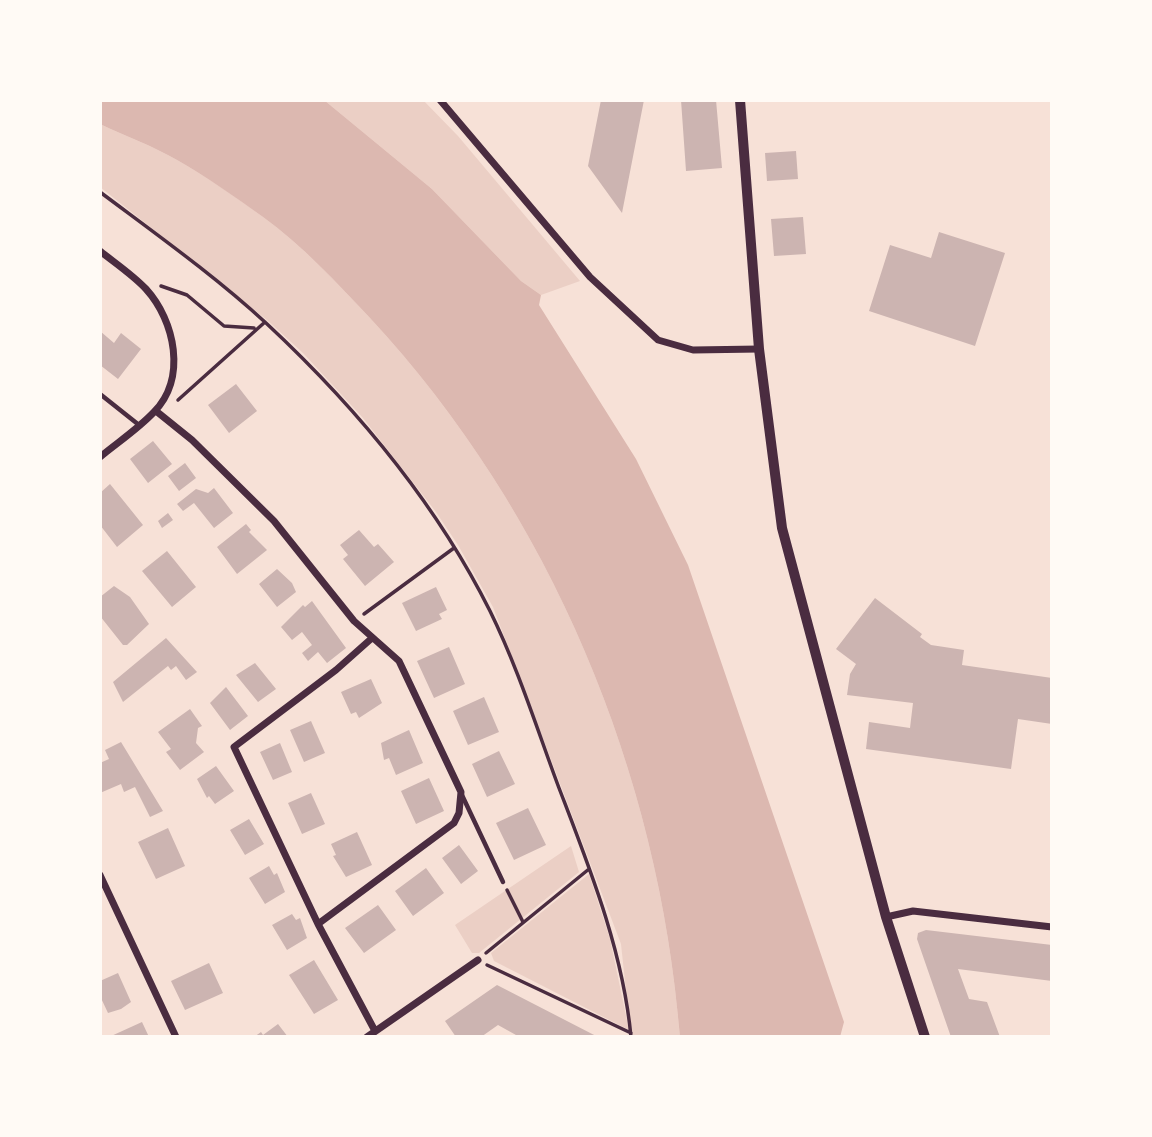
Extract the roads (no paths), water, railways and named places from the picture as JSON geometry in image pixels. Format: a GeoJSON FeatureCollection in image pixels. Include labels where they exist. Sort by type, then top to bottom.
{"type":"FeatureCollection","features":[{"type":"Feature","properties":{"kind":"street"},"geometry":{"type":"LineString","coordinates":[[440,100],[590,277],[658,340],[693,350],[759,349]]}},
{"type":"Feature","properties":{"kind":"street"},"geometry":{"type":"LineString","coordinates":[[740,100],[759,349],[782,528],[887,917],[925,1037]]}},
{"type":"Feature","properties":{"kind":"street"},"geometry":{"type":"LineString","coordinates":[[100,251],[144,287],[162,309],[171,335],[174,362],[171,383],[159,413],[139,425],[100,457]]}},
{"type":"Feature","properties":{"kind":"street"},"geometry":{"type":"LineString","coordinates":[[159,413],[274,521],[354,621],[399,661],[461,792],[459,813],[454,823],[318,923]]}},
{"type":"Feature","properties":{"kind":"street"},"geometry":{"type":"LineString","coordinates":[[372,638],[355,655],[234,747],[318,923],[375,1031]]}},
{"type":"Feature","properties":{"kind":"street"},"geometry":{"type":"LineString","coordinates":[[100,875],[176,1037]]}},
{"type":"Feature","properties":{"kind":"street"},"geometry":{"type":"LineString","coordinates":[[887,917],[912,912],[1052,927]]}},
{"type":"Feature","properties":{"kind":"street"},"geometry":{"type":"LineString","coordinates":[[367,1037],[478,960]]}},
{"type":"Feature","properties":{"kind":"lane"},"geometry":{"type":"LineString","coordinates":[[100,394],[139,425]]}},
{"type":"Feature","properties":{"kind":"lane"},"geometry":{"type":"LineString","coordinates":[[461,792],[503,882]]}}]}
